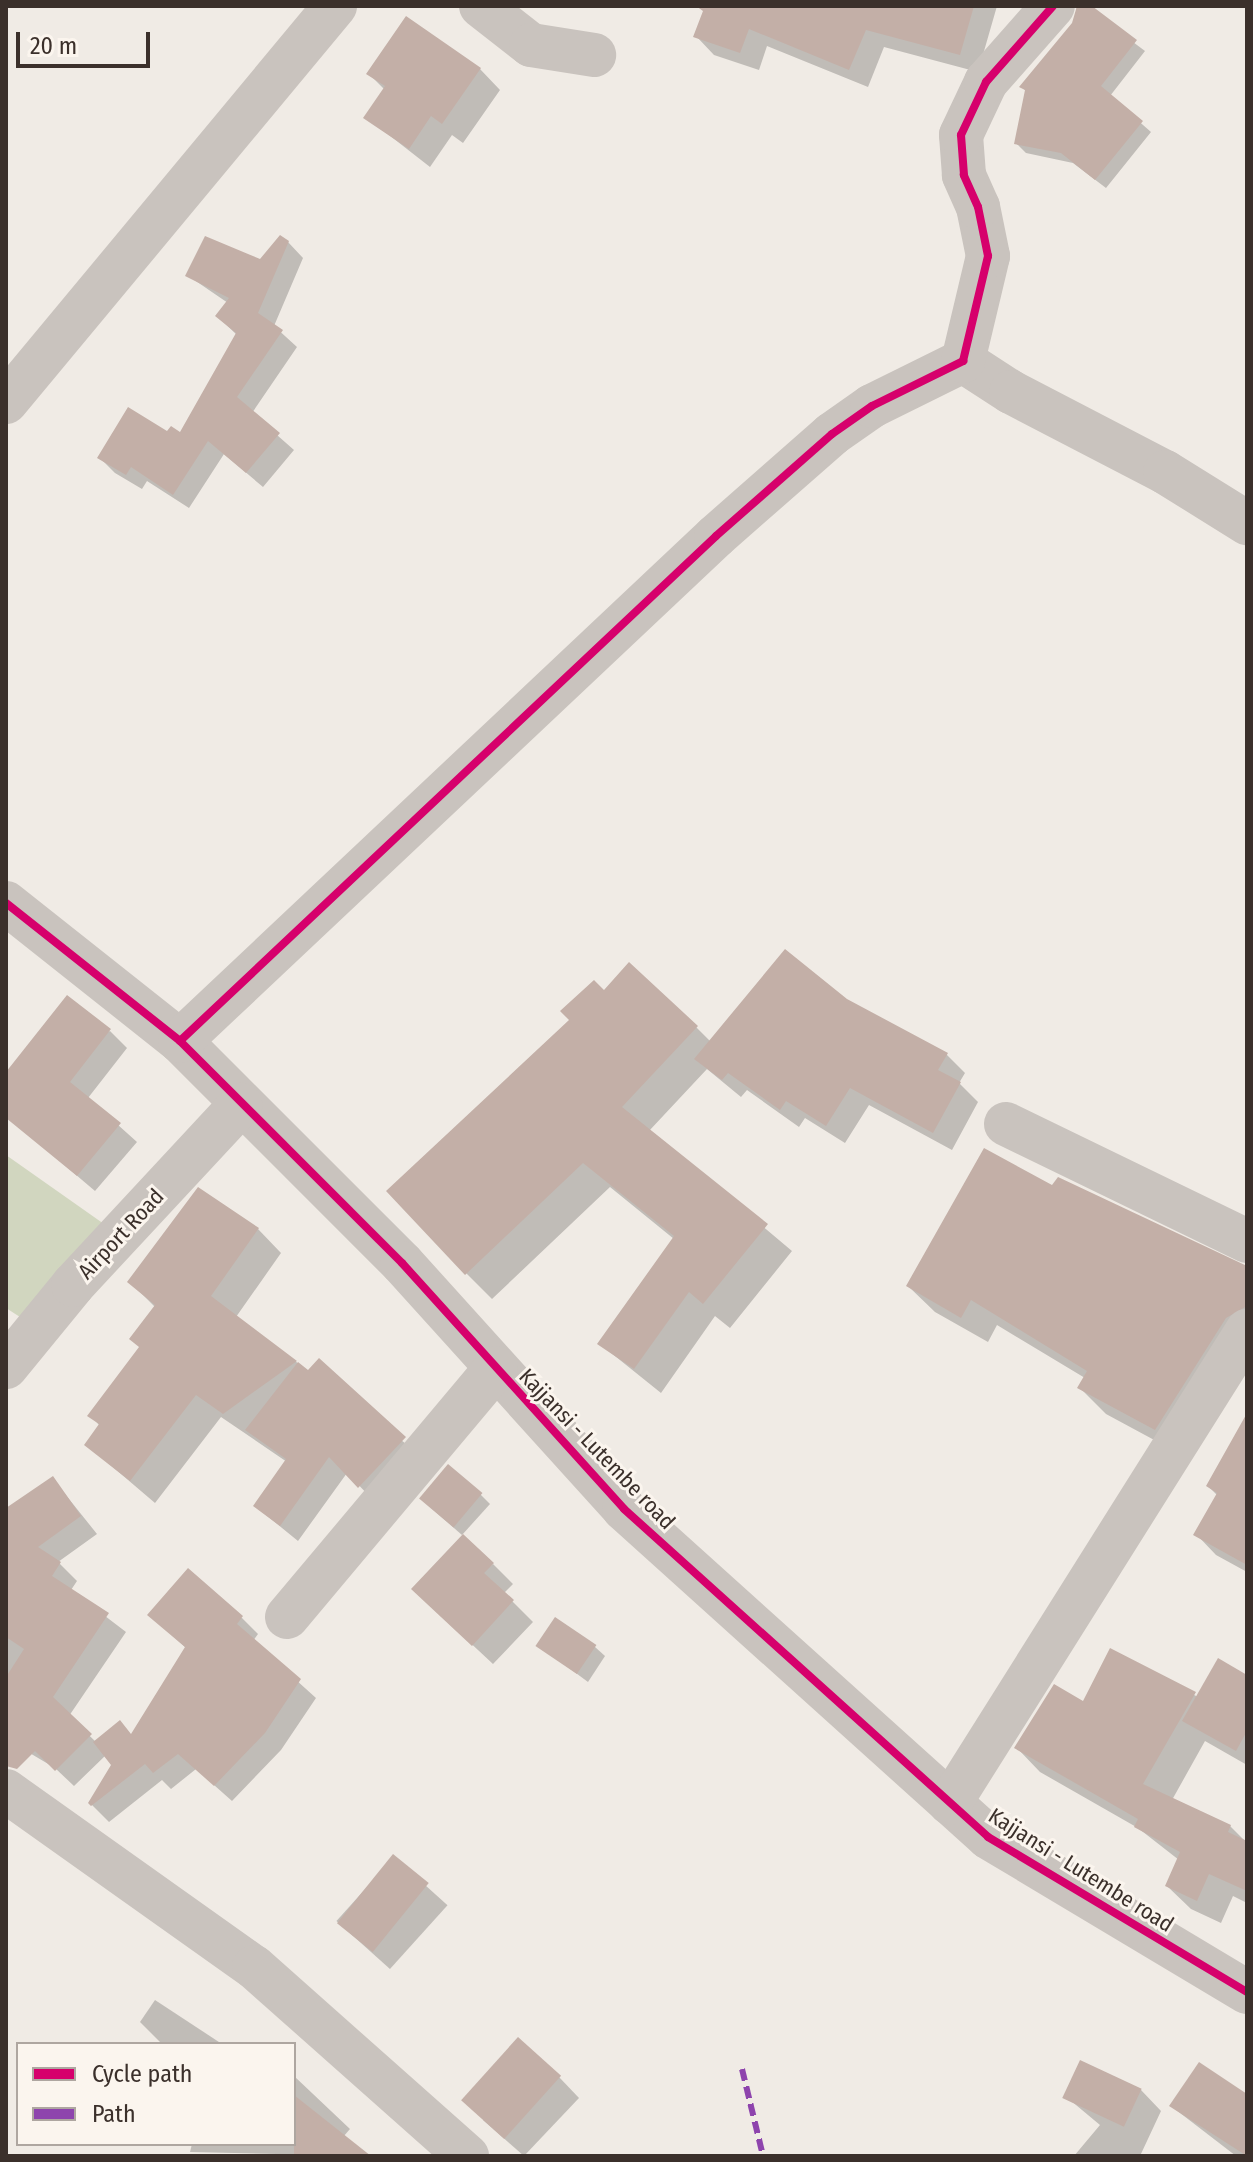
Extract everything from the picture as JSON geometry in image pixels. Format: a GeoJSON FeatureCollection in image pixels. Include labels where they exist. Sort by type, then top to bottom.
{"type":"FeatureCollection","features":[{"type":"Feature","properties":{"kind":"street"},"geometry":{"type":"LineString","coordinates":[[6,402],[335,6]]}},
{"type":"Feature","properties":{"kind":"street"},"geometry":{"type":"LineString","coordinates":[[481,6],[531,45],[594,55]]}},
{"type":"Feature","properties":{"kind":"street"},"geometry":{"type":"LineString","coordinates":[[963,361],[988,256],[978,207],[964,175],[961,135],[986,82],[1053,6]]}},
{"type":"Feature","properties":{"kind":"street"},"geometry":{"type":"LineString","coordinates":[[963,361],[1011,392],[1165,472],[1247,523]]}},
{"type":"Feature","properties":{"kind":"street"},"geometry":{"type":"LineString","coordinates":[[180,1041],[811,453],[872,406],[963,361]]}},
{"type":"Feature","properties":{"kind":"street","name":"Kajjansi - Lutembe road"},"geometry":{"type":"LineString","coordinates":[[6,903],[180,1041],[240,1105],[402,1263],[624,1509],[988,1837],[1247,1992]]}},
{"type":"Feature","properties":{"kind":"street","name":"Airport Road"},"geometry":{"type":"LineString","coordinates":[[6,1367],[73,1285],[240,1105]]}},
{"type":"Feature","properties":{"kind":"street"},"geometry":{"type":"LineString","coordinates":[[1006,1124],[1247,1241]]}},
{"type":"Feature","properties":{"kind":"street"},"geometry":{"type":"LineString","coordinates":[[950,1803],[1247,1331]]}},
{"type":"Feature","properties":{"kind":"street"},"geometry":{"type":"LineString","coordinates":[[287,1617],[496,1368]]}},
{"type":"Feature","properties":{"kind":"street"},"geometry":{"type":"LineString","coordinates":[[6,1791],[254,1967],[467,2156]]}},
{"type":"Feature","properties":{"kind":"green space"},"geometry":{"type":"Polygon","coordinates":[[[6,1155],[104,1224],[20,1317],[6,1308],[6,1155]]]}},
{"type":"Feature","properties":{"kind":"building"},"geometry":{"type":"Polygon","coordinates":[[[696,6],[974,6],[960,55],[866,30],[849,70],[749,29],[740,53],[693,37],[703,11],[696,6]]]}},
{"type":"Feature","properties":{"kind":"building"},"geometry":{"type":"Polygon","coordinates":[[[1077,6],[1092,6],[1137,40],[1101,86],[1143,121],[1095,180],[1061,153],[1014,144],[1025,90],[1019,87],[1072,23],[1077,6]]]}},
{"type":"Feature","properties":{"kind":"building"},"geometry":{"type":"Polygon","coordinates":[[[406,16],[481,68],[442,124],[431,116],[409,149],[363,118],[385,86],[366,74],[406,16]]]}},
{"type":"Feature","properties":{"kind":"building"},"geometry":{"type":"Polygon","coordinates":[[[280,235],[289,241],[258,313],[283,330],[237,397],[280,433],[246,473],[208,441],[173,495],[131,467],[126,475],[97,458],[128,407],[167,431],[171,426],[180,432],[236,333],[215,316],[229,298],[185,276],[205,236],[260,259],[280,235]]]}},
{"type":"Feature","properties":{"kind":"building"},"geometry":{"type":"Polygon","coordinates":[[[785,949],[847,999],[948,1053],[938,1070],[961,1082],[933,1133],[850,1088],[826,1126],[786,1101],[780,1110],[728,1073],[722,1080],[694,1059],[785,949]]]}},
{"type":"Feature","properties":{"kind":"building"},"geometry":{"type":"Polygon","coordinates":[[[629,962],[698,1026],[622,1107],[768,1224],[703,1304],[689,1292],[634,1369],[597,1344],[674,1236],[583,1163],[465,1275],[386,1191],[569,1020],[560,1011],[594,980],[604,990],[629,962]]]}},
{"type":"Feature","properties":{"kind":"building"},"geometry":{"type":"Polygon","coordinates":[[[67,995],[111,1029],[70,1082],[121,1123],[77,1176],[6,1118],[6,1072],[67,995]]]}},
{"type":"Feature","properties":{"kind":"building"},"geometry":{"type":"Polygon","coordinates":[[[984,1148],[1052,1185],[1058,1177],[1247,1266],[1247,1306],[1226,1318],[1155,1430],[1077,1388],[1087,1371],[971,1300],[961,1318],[906,1286],[984,1148]]]}},
{"type":"Feature","properties":{"kind":"building"},"geometry":{"type":"Polygon","coordinates":[[[198,1187],[259,1228],[211,1296],[297,1361],[223,1414],[196,1395],[130,1481],[84,1445],[99,1424],[87,1416],[139,1347],[129,1339],[155,1305],[127,1282],[198,1187]]]}},
{"type":"Feature","properties":{"kind":"building"},"geometry":{"type":"Polygon","coordinates":[[[319,1358],[406,1437],[358,1488],[329,1457],[280,1526],[253,1506],[286,1459],[245,1430],[298,1362],[308,1370],[319,1358]]]}},
{"type":"Feature","properties":{"kind":"building"},"geometry":{"type":"Polygon","coordinates":[[[1247,1413],[1247,1565],[1193,1535],[1217,1493],[1206,1486],[1247,1413]]]}},
{"type":"Feature","properties":{"kind":"building"},"geometry":{"type":"Polygon","coordinates":[[[448,1464],[482,1493],[454,1527],[419,1498],[448,1464]]]}},
{"type":"Feature","properties":{"kind":"building"},"geometry":{"type":"Polygon","coordinates":[[[53,1476],[81,1516],[38,1547],[61,1562],[52,1576],[109,1613],[53,1697],[92,1734],[55,1771],[35,1751],[17,1769],[6,1766],[6,1677],[24,1649],[6,1637],[6,1508],[53,1476]]]}},
{"type":"Feature","properties":{"kind":"building"},"geometry":{"type":"Polygon","coordinates":[[[463,1534],[494,1563],[484,1573],[514,1600],[472,1646],[411,1589],[463,1534]]]}},
{"type":"Feature","properties":{"kind":"building"},"geometry":{"type":"Polygon","coordinates":[[[188,1568],[243,1616],[237,1624],[301,1679],[265,1733],[214,1786],[178,1754],[153,1773],[145,1764],[91,1806],[88,1803],[111,1765],[93,1742],[120,1720],[131,1734],[185,1647],[147,1615],[188,1568]]]}},
{"type":"Feature","properties":{"kind":"building"},"geometry":{"type":"Polygon","coordinates":[[[555,1617],[596,1645],[577,1674],[535,1646],[555,1617]]]}},
{"type":"Feature","properties":{"kind":"building"},"geometry":{"type":"Polygon","coordinates":[[[1110,1648],[1196,1692],[1143,1784],[1231,1825],[1228,1832],[1247,1841],[1247,1891],[1209,1874],[1197,1901],[1165,1886],[1180,1852],[1134,1827],[1138,1819],[1014,1748],[1054,1684],[1083,1701],[1110,1648]]]}},
{"type":"Feature","properties":{"kind":"building"},"geometry":{"type":"Polygon","coordinates":[[[1218,1658],[1247,1675],[1247,1731],[1236,1751],[1182,1721],[1218,1658]]]}},
{"type":"Feature","properties":{"kind":"building"},"geometry":{"type":"Polygon","coordinates":[[[393,1854],[429,1883],[373,1952],[337,1923],[393,1854]]]}},
{"type":"Feature","properties":{"kind":"building"},"geometry":{"type":"Polygon","coordinates":[[[518,2037],[561,2076],[504,2139],[461,2100],[518,2037]]]}},
{"type":"Feature","properties":{"kind":"building"},"geometry":{"type":"Polygon","coordinates":[[[1080,2060],[1142,2089],[1124,2127],[1062,2098],[1080,2060]]]}},
{"type":"Feature","properties":{"kind":"building"},"geometry":{"type":"Polygon","coordinates":[[[1199,2062],[1247,2094],[1247,2156],[1169,2106],[1199,2062]]]}},
{"type":"Feature","properties":{"kind":"building"},"geometry":{"type":"Polygon","coordinates":[[[296,2097],[371,2156],[294,2156],[296,2097]]]}},
{"type":"Feature","properties":{"kind":"marked path"},"geometry":{"type":"LineString","coordinates":[[742,2069],[763,2156]]}},
{"type":"Feature","properties":{"kind":"cycle path"},"geometry":{"type":"LineString","coordinates":[[180,1041],[716,536],[832,434],[872,406],[963,361],[988,256],[978,207],[964,175],[961,135],[986,82],[1053,6]]}},
{"type":"Feature","properties":{"kind":"cycle path"},"geometry":{"type":"LineString","coordinates":[[6,903],[180,1041],[402,1263],[624,1509],[988,1837],[1247,1992]]}}]}
